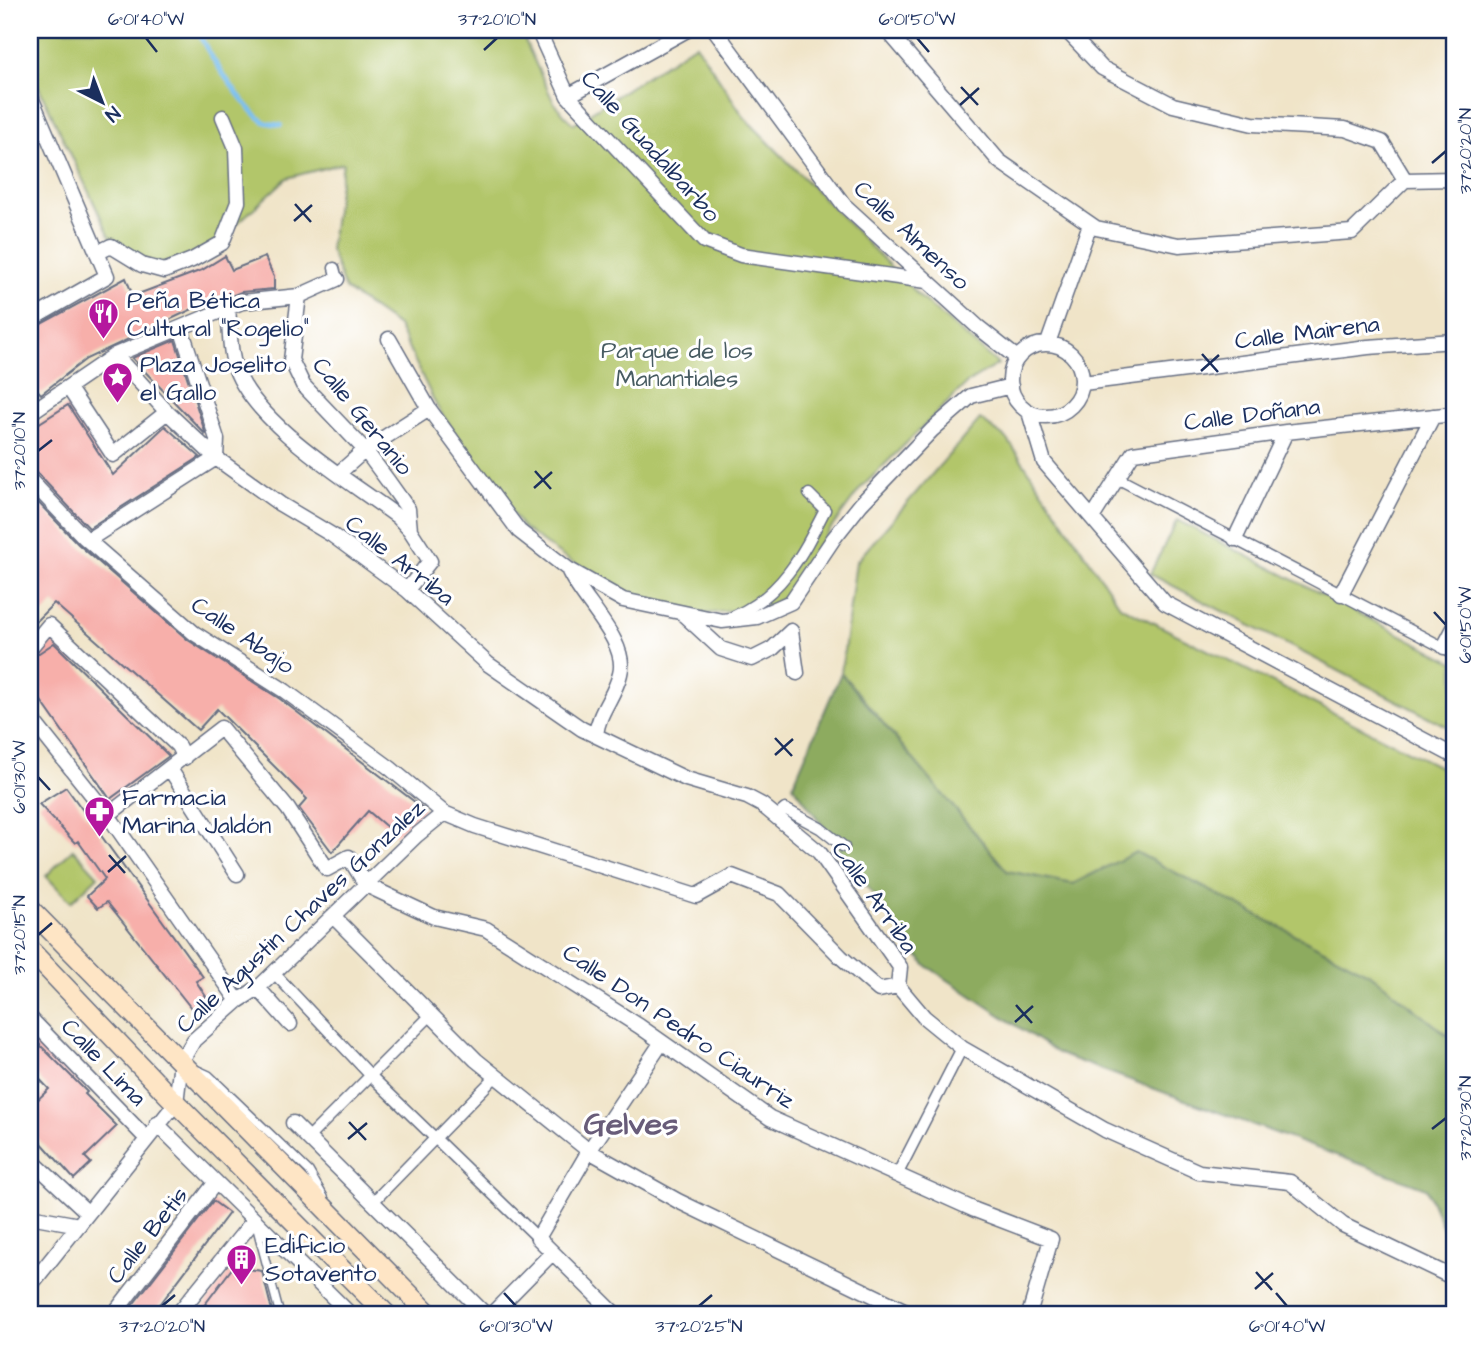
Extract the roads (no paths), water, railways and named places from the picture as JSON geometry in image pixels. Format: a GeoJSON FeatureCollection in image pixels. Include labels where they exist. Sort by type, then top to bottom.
{"type":"FeatureCollection","features":[{"type":"Feature","properties":{"kind":"main road"},"geometry":{"type":"LineString","coordinates":[[30,909],[430,1315]]}},
{"type":"Feature","properties":{"kind":"main road"},"geometry":{"type":"LineString","coordinates":[[30,950],[176,1103],[387,1315]]}},
{"type":"Feature","properties":{"kind":"street","name":"Calle Guadalbarbo"},"geometry":{"type":"LineString","coordinates":[[538,30],[568,96],[704,241],[741,255],[926,281]]}},
{"type":"Feature","properties":{"kind":"street"},"geometry":{"type":"LineString","coordinates":[[568,96],[687,30]]}},
{"type":"Feature","properties":{"kind":"street","name":"Calle Almenso"},"geometry":{"type":"LineString","coordinates":[[715,30],[844,205],[926,281],[1017,358]]}},
{"type":"Feature","properties":{"kind":"street"},"geometry":{"type":"LineString","coordinates":[[887,30],[999,161],[1090,224],[1180,246],[1352,232],[1405,180],[1454,179]]}},
{"type":"Feature","properties":{"kind":"street"},"geometry":{"type":"LineString","coordinates":[[1066,30],[1102,68],[1173,105],[1253,124],[1345,129],[1382,142],[1405,180]]}},
{"type":"Feature","properties":{"kind":"street"},"geometry":{"type":"LineString","coordinates":[[30,95],[107,276],[30,320]]}},
{"type":"Feature","properties":{"kind":"street"},"geometry":{"type":"LineString","coordinates":[[97,253],[111,247],[142,265],[164,271],[192,260],[222,243],[238,202],[236,148],[223,117]]}},
{"type":"Feature","properties":{"kind":"street"},"geometry":{"type":"LineString","coordinates":[[1048,343],[1090,224]]}},
{"type":"Feature","properties":{"kind":"street"},"geometry":{"type":"LineString","coordinates":[[32,406],[68,387],[115,355],[242,302],[299,296],[336,273]]}},
{"type":"Feature","properties":{"kind":"street","name":"Calle Geranio"},"geometry":{"type":"LineString","coordinates":[[299,296],[291,360],[303,385],[365,450],[408,509],[410,530],[430,561],[407,590]]}},
{"type":"Feature","properties":{"kind":"street"},"geometry":{"type":"LineString","coordinates":[[228,308],[235,367],[262,410],[312,456],[339,473],[410,530]]}},
{"type":"Feature","properties":{"kind":"street"},"geometry":{"type":"LineString","coordinates":[[88,540],[216,458],[217,439],[181,328]]}},
{"type":"Feature","properties":{"kind":"street"},"geometry":{"type":"LineString","coordinates":[[389,339],[429,409],[519,531],[568,569],[623,600],[722,621],[757,617],[791,602],[834,538],[861,504],[932,430],[971,396],[1011,386]]}},
{"type":"Feature","properties":{"kind":"street","name":"Calle Mairena"},"geometry":{"type":"LineString","coordinates":[[1083,383],[1368,346],[1454,341]]}},
{"type":"Feature","properties":{"kind":"street"},"geometry":{"type":"LineString","coordinates":[[1028,412],[1052,416],[1073,405],[1083,383],[1082,371],[1069,351],[1048,343],[1025,350],[1011,369],[1011,386],[1019,404],[1028,412],[1044,462],[1165,603],[1454,756]]}},
{"type":"Feature","properties":{"kind":"street","name":"Calle Arriba"},"geometry":{"type":"LineString","coordinates":[[115,355],[167,412],[216,458],[279,504],[332,535],[407,590],[488,664],[582,729],[686,779],[747,797],[778,815],[801,839],[819,852],[900,967],[898,986],[924,1017],[962,1048],[1105,1130],[1199,1172],[1290,1182],[1343,1225],[1454,1278]]}},
{"type":"Feature","properties":{"kind":"street"},"geometry":{"type":"LineString","coordinates":[[68,387],[113,455],[167,412]]}},
{"type":"Feature","properties":{"kind":"street"},"geometry":{"type":"LineString","coordinates":[[339,473],[365,450],[429,409]]}},
{"type":"Feature","properties":{"kind":"street","name":"Calle Doñana"},"geometry":{"type":"LineString","coordinates":[[1092,518],[1133,453],[1286,432],[1454,414]]}},
{"type":"Feature","properties":{"kind":"street"},"geometry":{"type":"LineString","coordinates":[[1341,594],[1433,416]]}},
{"type":"Feature","properties":{"kind":"street"},"geometry":{"type":"LineString","coordinates":[[1235,539],[1286,432]]}},
{"type":"Feature","properties":{"kind":"street"},"geometry":{"type":"LineString","coordinates":[[1118,478],[1449,650],[1454,628]]}},
{"type":"Feature","properties":{"kind":"street","name":"Calle Abajo"},"geometry":{"type":"LineString","coordinates":[[30,480],[88,540],[194,633],[285,691],[390,768],[444,813]]}},
{"type":"Feature","properties":{"kind":"street"},"geometry":{"type":"LineString","coordinates":[[722,621],[771,595],[792,572],[825,510],[808,494]]}},
{"type":"Feature","properties":{"kind":"street"},"geometry":{"type":"LineString","coordinates":[[568,569],[574,585],[608,630],[619,653],[621,673],[597,722],[596,735]]}},
{"type":"Feature","properties":{"kind":"street"},"geometry":{"type":"LineString","coordinates":[[684,614],[722,649],[752,659],[772,649],[791,631],[797,673]]}},
{"type":"Feature","properties":{"kind":"street"},"geometry":{"type":"LineString","coordinates":[[30,648],[49,625],[178,746],[184,758]]}},
{"type":"Feature","properties":{"kind":"street"},"geometry":{"type":"LineString","coordinates":[[30,717],[108,815],[238,1001]]}},
{"type":"Feature","properties":{"kind":"street"},"geometry":{"type":"LineString","coordinates":[[108,815],[221,728],[288,809],[327,869],[349,857],[366,885]]}},
{"type":"Feature","properties":{"kind":"street"},"geometry":{"type":"LineString","coordinates":[[170,769],[237,874]]}},
{"type":"Feature","properties":{"kind":"street"},"geometry":{"type":"LineString","coordinates":[[778,815],[785,809],[820,828],[844,847]]}},
{"type":"Feature","properties":{"kind":"street","name":"Calle Agustin Chaves Gonzalez"},"geometry":{"type":"LineString","coordinates":[[181,1062],[194,1040],[238,1001],[258,988],[417,835],[444,813],[475,826],[696,896],[732,876],[779,894],[841,957],[879,990],[898,986]]}},
{"type":"Feature","properties":{"kind":"street","name":"Calle Don Pedro Ciaurriz"},"geometry":{"type":"LineString","coordinates":[[366,885],[434,917],[486,929],[542,961],[770,1118],[1051,1240],[1029,1315]]}},
{"type":"Feature","properties":{"kind":"street"},"geometry":{"type":"LineString","coordinates":[[333,916],[495,1077],[589,1151],[678,1201],[909,1312],[923,1315]]}},
{"type":"Feature","properties":{"kind":"street"},"geometry":{"type":"LineString","coordinates":[[274,973],[372,1077],[616,1315]]}},
{"type":"Feature","properties":{"kind":"street"},"geometry":{"type":"LineString","coordinates":[[258,988],[290,1024]]}},
{"type":"Feature","properties":{"kind":"street"},"geometry":{"type":"LineString","coordinates":[[309,1137],[372,1077],[431,1015]]}},
{"type":"Feature","properties":{"kind":"street","name":"Calle Lima"},"geometry":{"type":"LineString","coordinates":[[30,1018],[146,1138]]}},
{"type":"Feature","properties":{"kind":"street"},"geometry":{"type":"LineString","coordinates":[[538,1237],[589,1151],[662,1042]]}},
{"type":"Feature","properties":{"kind":"street"},"geometry":{"type":"LineString","coordinates":[[897,1175],[962,1048]]}},
{"type":"Feature","properties":{"kind":"street"},"geometry":{"type":"LineString","coordinates":[[30,1286],[176,1103],[181,1062]]}},
{"type":"Feature","properties":{"kind":"street"},"geometry":{"type":"LineString","coordinates":[[373,1202],[495,1077]]}},
{"type":"Feature","properties":{"kind":"street"},"geometry":{"type":"LineString","coordinates":[[293,1123],[488,1315],[552,1253]]}},
{"type":"Feature","properties":{"kind":"street"},"geometry":{"type":"LineString","coordinates":[[157,1124],[351,1315]]}},
{"type":"Feature","properties":{"kind":"street"},"geometry":{"type":"LineString","coordinates":[[30,1159],[83,1219]]}},
{"type":"Feature","properties":{"kind":"street","name":"Calle Betis"},"geometry":{"type":"LineString","coordinates":[[113,1315],[216,1182]]}},
{"type":"Feature","properties":{"kind":"street"},"geometry":{"type":"LineString","coordinates":[[30,1216],[83,1219]]}},
{"type":"Feature","properties":{"kind":"street"},"geometry":{"type":"LineString","coordinates":[[177,1315],[254,1220]]}},
{"type":"Feature","properties":{"kind":"lane"},"geometry":{"type":"LineString","coordinates":[[254,1220],[280,1315]]}},
{"type":"Feature","properties":{"kind":"waterway"},"geometry":{"type":"LineString","coordinates":[[198,30],[217,65],[248,106],[265,122],[281,125]]}},
{"type":"Feature","properties":{"kind":"place","name":"Peña Bética Cultural \"Rogelio\""},"geometry":{"type":"Point","coordinates":[104,341]}},
{"type":"Feature","properties":{"kind":"place","name":"Plaza Joselito el Gallo"},"geometry":{"type":"Point","coordinates":[117,405]}},
{"type":"Feature","properties":{"kind":"place","name":"Farmacia Marina Jaldón"},"geometry":{"type":"Point","coordinates":[99,838]}},
{"type":"Feature","properties":{"kind":"place","name":"Edificio Sotavento"},"geometry":{"type":"Point","coordinates":[242,1286]}},
{"type":"Feature","properties":{"kind":"district","name":"Gelves"},"geometry":{"type":"Point","coordinates":[631,1123]}},
{"type":"Feature","properties":{"kind":"park label","name":"Parque de los Manantiales"},"geometry":{"type":"Point","coordinates":[677,364]}}]}
